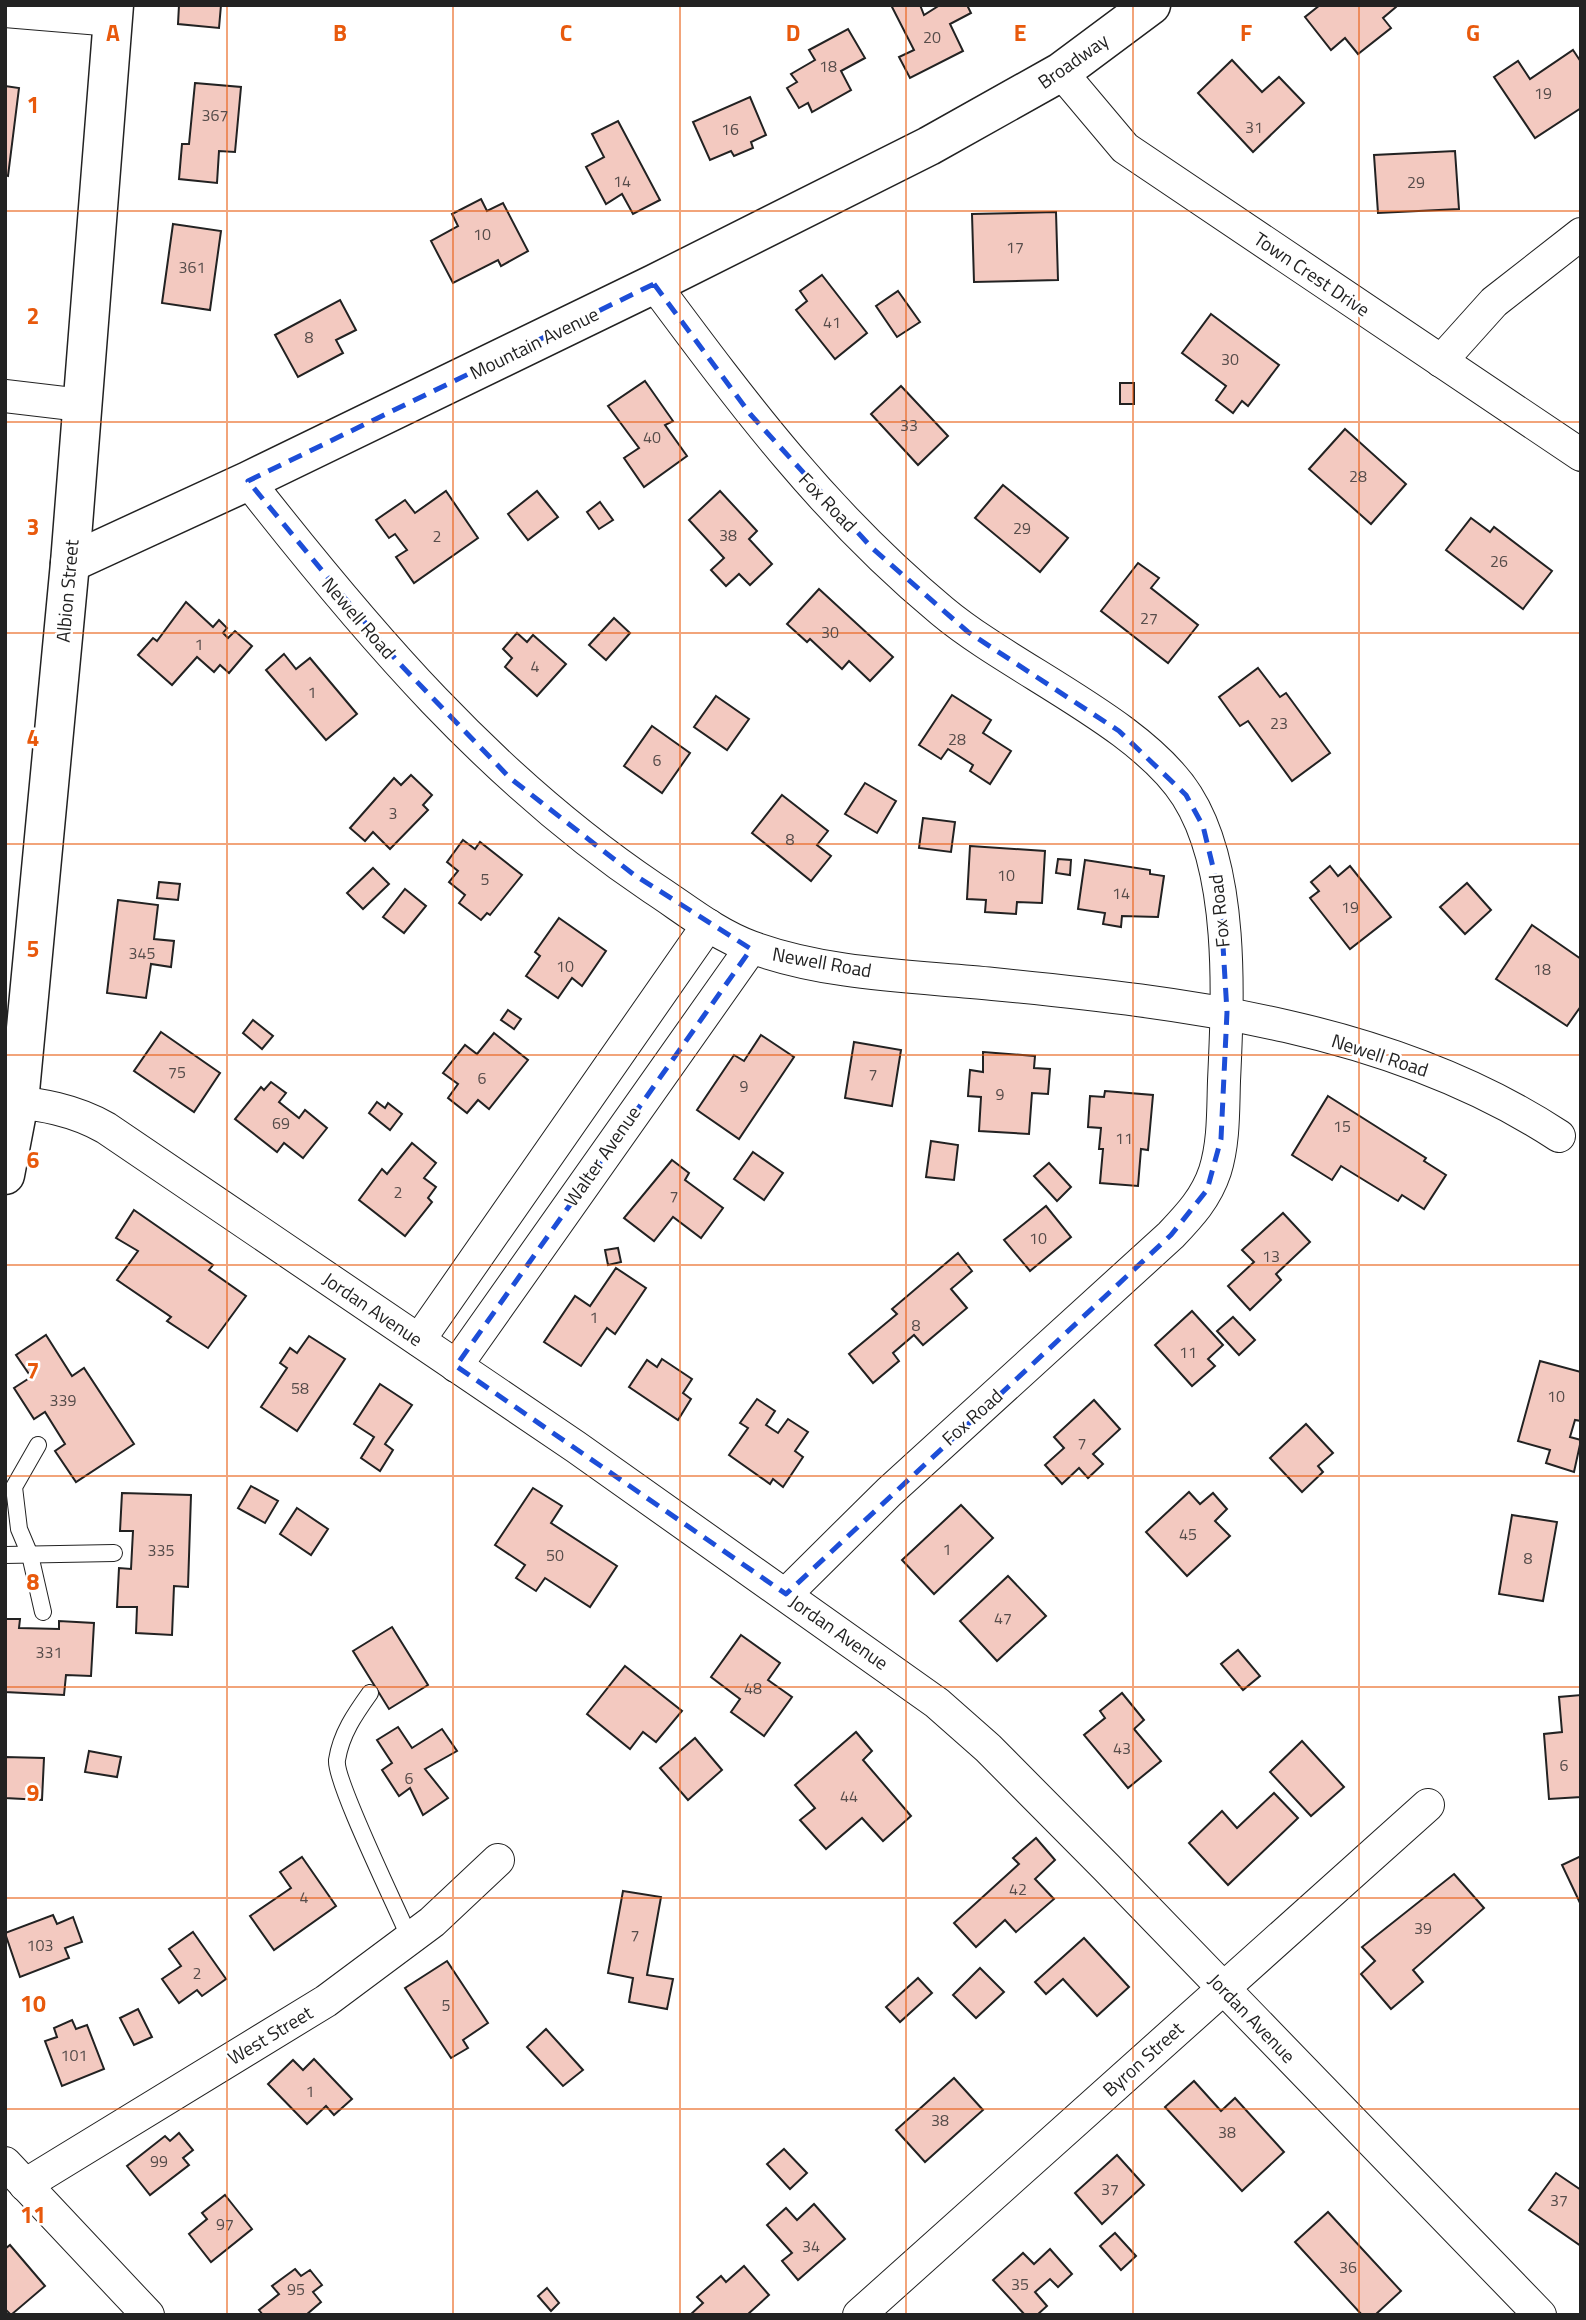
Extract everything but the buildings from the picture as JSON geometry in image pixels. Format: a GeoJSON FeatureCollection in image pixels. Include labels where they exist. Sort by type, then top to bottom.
{"type":"FeatureCollection","features":[{"type":"Feature","properties":{"kind":"main road","name":"Broadway"},"geometry":{"type":"LineString","coordinates":[[993,112],[1061,72],[1151,5]]}},
{"type":"Feature","properties":{"kind":"main road","name":"Albion Street"},"geometry":{"type":"LineString","coordinates":[[5,1175],[70,563],[113,13]]}},
{"type":"Feature","properties":{"kind":"main road","name":"Mountain Avenue"},"geometry":{"type":"LineString","coordinates":[[70,563],[248,481],[654,285],[993,112]]}},
{"type":"Feature","properties":{"kind":"street"},"geometry":{"type":"LineString","coordinates":[[5,11],[113,13]]}},
{"type":"Feature","properties":{"kind":"street","name":"Town Crest Drive"},"geometry":{"type":"LineString","coordinates":[[1061,72],[1125,148],[1581,455]]}},
{"type":"Feature","properties":{"kind":"street"},"geometry":{"type":"LineString","coordinates":[[1441,361],[1494,302],[1581,234]]}},
{"type":"Feature","properties":{"kind":"street","name":"Fox Road"},"geometry":{"type":"LineString","coordinates":[[654,285],[759,425],[819,494],[872,548],[968,632],[1119,731],[1149,755],[1186,795],[1203,826],[1220,896],[1227,1012],[1222,1139],[1215,1169],[1201,1201],[1163,1243],[889,1492],[786,1594]]}},
{"type":"Feature","properties":{"kind":"street"},"geometry":{"type":"LineString","coordinates":[[5,396],[81,405]]}},
{"type":"Feature","properties":{"kind":"street","name":"Newell Road"},"geometry":{"type":"LineString","coordinates":[[248,481],[331,587],[455,725],[562,823],[708,925],[751,948],[808,962],[864,971],[1227,1012],[1407,1061],[1498,1098],[1559,1136]]}},
{"type":"Feature","properties":{"kind":"street"},"geometry":{"type":"LineString","coordinates":[[419,1340],[708,925]]}},
{"type":"Feature","properties":{"kind":"street","name":"Walter Avenue"},"geometry":{"type":"LineString","coordinates":[[456,1366],[751,948]]}},
{"type":"Feature","properties":{"kind":"street","name":"Jordan Avenue"},"geometry":{"type":"LineString","coordinates":[[12,1104],[82,1117],[101,1125],[419,1340],[907,1680],[988,1748],[1540,2315]]}},
{"type":"Feature","properties":{"kind":"street","name":"Byron Street"},"geometry":{"type":"LineString","coordinates":[[859,2315],[1428,1805]]}},
{"type":"Feature","properties":{"kind":"street","name":"West Street"},"geometry":{"type":"LineString","coordinates":[[15,2174],[326,2001],[411,1939],[465,1894],[498,1860]]}},
{"type":"Feature","properties":{"kind":"street"},"geometry":{"type":"LineString","coordinates":[[15,2174],[148,2315]]}},
{"type":"Feature","properties":{"kind":"lane"},"geometry":{"type":"LineString","coordinates":[[38,1445],[14,1488],[19,1530],[30,1555],[43,1612]]}},
{"type":"Feature","properties":{"kind":"lane"},"geometry":{"type":"LineString","coordinates":[[5,1555],[114,1553]]}},
{"type":"Feature","properties":{"kind":"lane"},"geometry":{"type":"LineString","coordinates":[[370,1693],[346,1727],[336,1763],[344,1793],[411,1939]]}},
{"type":"Feature","properties":{"kind":"highlighted area"},"geometry":{"type":"Polygon","coordinates":[[[654,284],[751,415],[872,548],[968,632],[1119,731],[1186,795],[1203,826],[1220,896],[1227,1012],[1221,1139],[1207,1190],[1171,1235],[786,1594],[456,1366],[751,949],[633,874],[510,778],[397,661],[248,481],[654,284]]]}}]}
